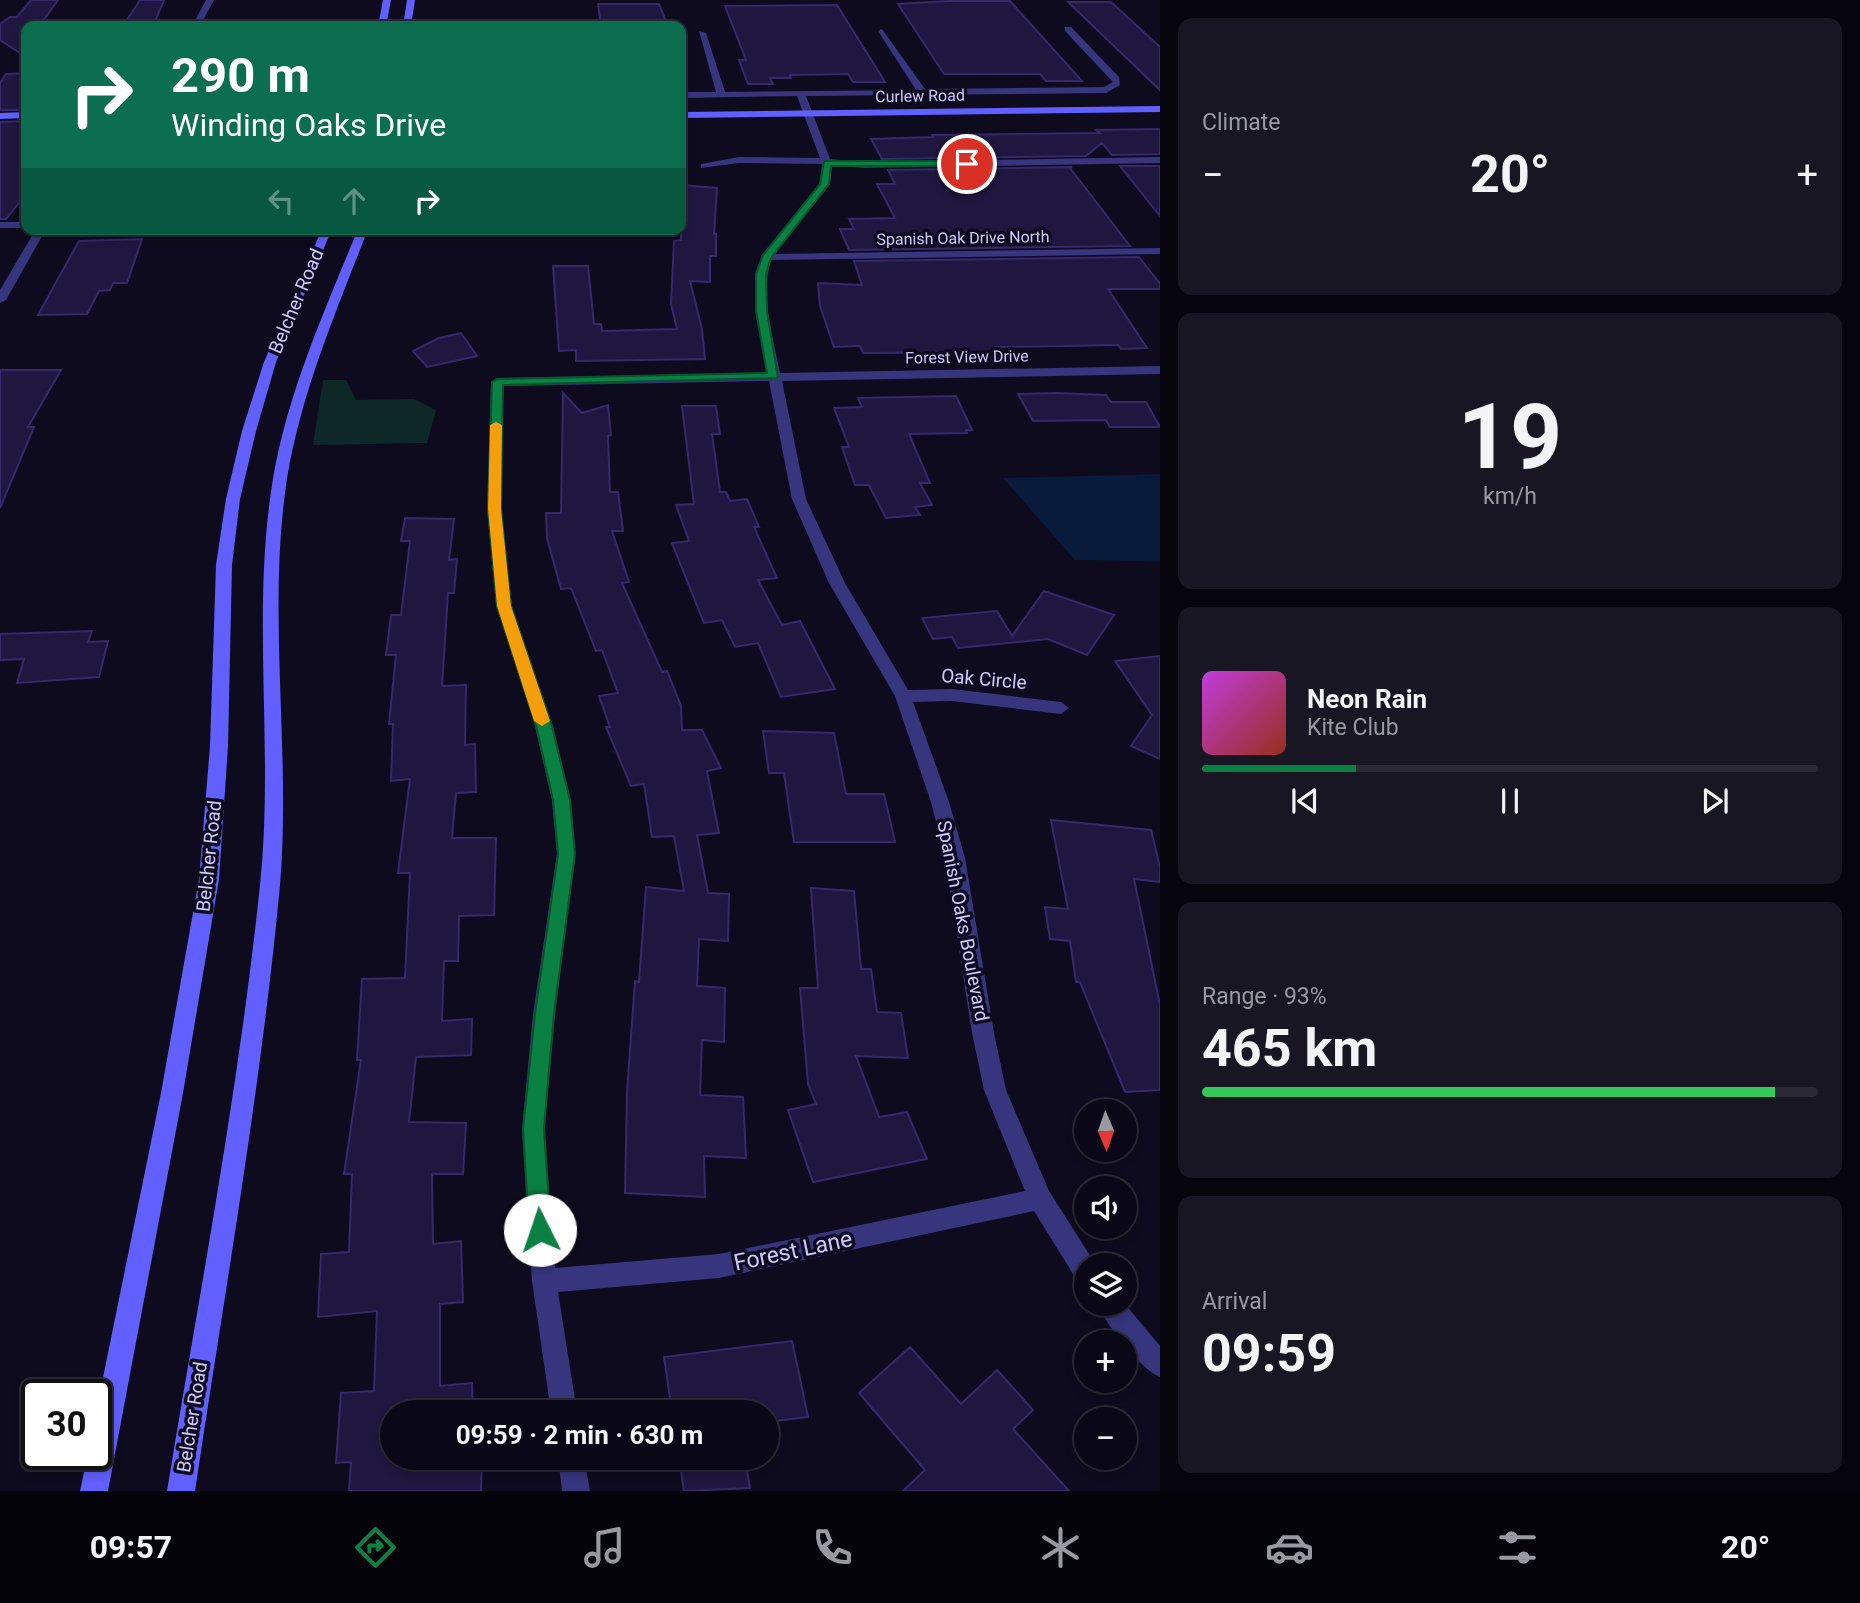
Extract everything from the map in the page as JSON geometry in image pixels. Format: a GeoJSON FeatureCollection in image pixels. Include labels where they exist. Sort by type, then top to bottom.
{"type":"FeatureCollection","features":[{"type":"Feature","properties":{"kind":"main road"},"geometry":{"type":"LineString","coordinates":[[384,21],[387,0]]}},
{"type":"Feature","properties":{"kind":"main road"},"geometry":{"type":"LineString","coordinates":[[408,21],[411,0]]}},
{"type":"Feature","properties":{"kind":"main road","name":"Curlew Road"},"geometry":{"type":"LineString","coordinates":[[686,115],[807,108],[1160,99]]}},
{"type":"Feature","properties":{"kind":"main road","name":"Curlew Road"},"geometry":{"type":"LineString","coordinates":[[686,105],[1160,109]]}},
{"type":"Feature","properties":{"kind":"main road"},"geometry":{"type":"LineString","coordinates":[[0,116],[21,116]]}},
{"type":"Feature","properties":{"kind":"main road","name":"Belcher Road"},"geometry":{"type":"LineString","coordinates":[[94,1491],[172,1093],[209,879],[219,746],[223,579],[233,499],[248,431],[270,362],[324,235]]}},
{"type":"Feature","properties":{"kind":"main road"},"geometry":{"type":"LineString","coordinates":[[350,263],[354,235]]}},
{"type":"Feature","properties":{"kind":"main road","name":"Belcher Road"},"geometry":{"type":"LineString","coordinates":[[181,1491],[236,1140],[270,881],[275,744],[271,639],[278,493],[291,425],[308,364],[361,235]]}},
{"type":"Feature","properties":{"kind":"main road"},"geometry":{"type":"LineString","coordinates":[[350,263],[371,235]]}},
{"type":"Feature","properties":{"kind":"street"},"geometry":{"type":"LineString","coordinates":[[199,21],[210,0]]}},
{"type":"Feature","properties":{"kind":"street"},"geometry":{"type":"LineString","coordinates":[[686,94],[1094,90],[1114,87],[1116,79],[1068,29]]}},
{"type":"Feature","properties":{"kind":"street"},"geometry":{"type":"LineString","coordinates":[[882,31],[922,92]]}},
{"type":"Feature","properties":{"kind":"street"},"geometry":{"type":"LineString","coordinates":[[702,33],[721,94]]}},
{"type":"Feature","properties":{"kind":"street"},"geometry":{"type":"LineString","coordinates":[[766,257],[824,184],[827,163],[800,93]]}},
{"type":"Feature","properties":{"kind":"street"},"geometry":{"type":"LineString","coordinates":[[704,166],[739,160],[799,159],[864,165],[1160,160]]}},
{"type":"Feature","properties":{"kind":"street"},"geometry":{"type":"LineString","coordinates":[[0,225],[21,225]]}},
{"type":"Feature","properties":{"kind":"street"},"geometry":{"type":"LineString","coordinates":[[0,300],[38,235]]}},
{"type":"Feature","properties":{"kind":"street","name":"Spanish Oak Drive North"},"geometry":{"type":"LineString","coordinates":[[766,257],[1160,251]]}},
{"type":"Feature","properties":{"kind":"street","name":"Spanish Oaks Boulevard"},"geometry":{"type":"LineString","coordinates":[[766,257],[761,274],[762,311],[799,499],[837,583],[903,696],[940,802],[955,858],[983,1033],[996,1090],[1040,1199],[1074,1253]]}},
{"type":"Feature","properties":{"kind":"street","name":"Forest View Drive"},"geometry":{"type":"LineString","coordinates":[[544,1281],[533,1129],[544,1014],[566,854],[561,800],[544,726],[504,606],[494,509],[497,382],[1160,370]]}},
{"type":"Feature","properties":{"kind":"street","name":"Oak Circle"},"geometry":{"type":"LineString","coordinates":[[903,696],[952,695],[1061,708]]}},
{"type":"Feature","properties":{"kind":"street","name":"Forest Lane"},"geometry":{"type":"LineString","coordinates":[[544,1281],[719,1266],[1040,1199]]}},
{"type":"Feature","properties":{"kind":"street"},"geometry":{"type":"LineString","coordinates":[[544,1281],[562,1400]]}},
{"type":"Feature","properties":{"kind":"street"},"geometry":{"type":"LineString","coordinates":[[1119,1316],[1137,1341],[1160,1364]]}},
{"type":"Feature","properties":{"kind":"street"},"geometry":{"type":"LineString","coordinates":[[573,1470],[576,1491]]}},
{"type":"Feature","properties":{"kind":"green space"},"geometry":{"type":"Polygon","coordinates":[[[323,380],[346,380],[356,400],[414,399],[436,410],[427,443],[313,445],[323,380]]]}},
{"type":"Feature","properties":{"kind":"water"},"geometry":{"type":"Polygon","coordinates":[[[1160,474],[1160,561],[1075,560],[1003,478],[1160,474]]]}},
{"type":"Feature","properties":{"kind":"building"},"geometry":{"type":"Polygon","coordinates":[[[31,0],[58,0],[43,21],[21,21],[21,54],[0,40],[0,24],[10,17],[17,17],[31,0]]]}},
{"type":"Feature","properties":{"kind":"building"},"geometry":{"type":"Polygon","coordinates":[[[140,0],[164,0],[155,21],[126,21],[140,0]]]}},
{"type":"Feature","properties":{"kind":"building"},"geometry":{"type":"Polygon","coordinates":[[[1010,1],[1082,81],[1046,81],[1040,74],[944,74],[898,4],[1010,1]]]}},
{"type":"Feature","properties":{"kind":"building"},"geometry":{"type":"Polygon","coordinates":[[[1068,2],[1111,2],[1160,47],[1160,90],[1068,2]]]}},
{"type":"Feature","properties":{"kind":"building"},"geometry":{"type":"Polygon","coordinates":[[[598,4],[659,4],[666,21],[600,21],[598,4]]]}},
{"type":"Feature","properties":{"kind":"building"},"geometry":{"type":"Polygon","coordinates":[[[837,5],[885,82],[853,82],[848,74],[790,75],[791,78],[770,78],[773,84],[748,84],[739,60],[746,60],[725,6],[837,5]]]}},
{"type":"Feature","properties":{"kind":"building"},"geometry":{"type":"Polygon","coordinates":[[[21,73],[21,110],[0,110],[0,83],[6,74],[21,73]]]}},
{"type":"Feature","properties":{"kind":"building"},"geometry":{"type":"Polygon","coordinates":[[[21,121],[21,200],[6,219],[0,219],[0,122],[21,121]]]}},
{"type":"Feature","properties":{"kind":"building"},"geometry":{"type":"Polygon","coordinates":[[[1160,129],[1160,154],[1112,155],[1102,143],[1086,156],[882,159],[871,139],[933,137],[932,135],[1100,133],[1096,130],[1160,129]]]}},
{"type":"Feature","properties":{"kind":"building"},"geometry":{"type":"Polygon","coordinates":[[[1120,166],[1160,166],[1160,216],[1120,166]]]}},
{"type":"Feature","properties":{"kind":"building"},"geometry":{"type":"Polygon","coordinates":[[[1072,167],[1070,168],[1130,246],[849,250],[840,229],[854,229],[849,219],[895,218],[877,184],[895,184],[888,170],[1072,167]]]}},
{"type":"Feature","properties":{"kind":"building"},"geometry":{"type":"Polygon","coordinates":[[[686,185],[717,188],[714,234],[716,256],[710,256],[710,282],[690,281],[702,329],[705,359],[576,361],[576,350],[559,351],[553,266],[588,266],[594,324],[601,324],[602,331],[677,329],[671,304],[674,241],[681,240],[681,235],[686,235],[686,185]]]}},
{"type":"Feature","properties":{"kind":"building"},"geometry":{"type":"Polygon","coordinates":[[[142,239],[127,283],[113,283],[110,290],[99,291],[87,314],[38,315],[79,241],[142,239]]]}},
{"type":"Feature","properties":{"kind":"building"},"geometry":{"type":"Polygon","coordinates":[[[1139,257],[1160,284],[1160,289],[1108,289],[1147,348],[1121,349],[1118,345],[997,347],[1000,352],[863,353],[860,346],[834,347],[820,306],[818,283],[862,285],[854,261],[1139,257]]]}},
{"type":"Feature","properties":{"kind":"building"},"geometry":{"type":"Polygon","coordinates":[[[461,333],[477,356],[427,367],[413,351],[439,338],[461,333]]]}},
{"type":"Feature","properties":{"kind":"building"},"geometry":{"type":"Polygon","coordinates":[[[0,370],[61,370],[28,427],[34,427],[0,508],[0,370]]]}},
{"type":"Feature","properties":{"kind":"building"},"geometry":{"type":"Polygon","coordinates":[[[563,393],[582,413],[608,405],[611,435],[608,436],[610,492],[618,492],[623,531],[612,531],[629,582],[622,583],[662,672],[667,671],[681,706],[682,730],[702,730],[721,768],[707,771],[719,833],[697,835],[708,893],[729,894],[728,941],[699,939],[697,986],[725,988],[724,1042],[702,1040],[700,1095],[743,1097],[746,1158],[704,1156],[705,1197],[625,1193],[627,1092],[635,981],[639,982],[646,887],[684,891],[674,836],[652,837],[644,784],[631,786],[606,727],[610,727],[599,696],[618,693],[602,650],[596,651],[571,588],[561,589],[547,538],[546,513],[561,513],[563,393]]]}},
{"type":"Feature","properties":{"kind":"building"},"geometry":{"type":"Polygon","coordinates":[[[1018,394],[1106,395],[1111,402],[1146,402],[1160,427],[1110,427],[1106,420],[1033,421],[1018,394]]]}},
{"type":"Feature","properties":{"kind":"building"},"geometry":{"type":"Polygon","coordinates":[[[956,396],[972,430],[966,430],[967,433],[909,434],[930,483],[920,483],[932,505],[915,507],[920,515],[886,518],[869,485],[855,485],[842,447],[849,447],[834,408],[862,407],[858,398],[956,396]]]}},
{"type":"Feature","properties":{"kind":"building"},"geometry":{"type":"Polygon","coordinates":[[[682,406],[716,406],[720,434],[712,434],[720,492],[726,492],[730,501],[747,499],[759,527],[754,527],[777,578],[758,580],[782,625],[800,621],[835,689],[781,697],[758,643],[735,647],[722,620],[704,623],[672,543],[689,541],[676,505],[694,504],[682,406]]]}},
{"type":"Feature","properties":{"kind":"building"},"geometry":{"type":"Polygon","coordinates":[[[405,518],[454,519],[449,560],[457,559],[454,593],[448,593],[442,686],[466,685],[465,745],[475,744],[476,792],[456,793],[452,838],[496,838],[494,915],[459,916],[458,961],[444,961],[442,1021],[472,1019],[471,1055],[416,1057],[409,1122],[466,1123],[463,1174],[432,1174],[433,1244],[461,1241],[463,1302],[440,1304],[440,1386],[472,1383],[473,1400],[380,1400],[380,1470],[482,1470],[481,1491],[349,1491],[351,1462],[336,1463],[341,1393],[374,1391],[377,1311],[318,1317],[321,1254],[349,1252],[352,1174],[344,1174],[361,1060],[357,1060],[362,979],[405,978],[410,873],[398,873],[410,779],[391,781],[393,724],[389,724],[396,655],[386,655],[391,615],[401,615],[410,541],[401,541],[405,518]]]}},
{"type":"Feature","properties":{"kind":"building"},"geometry":{"type":"Polygon","coordinates":[[[1044,591],[1114,615],[1087,655],[1048,639],[958,648],[952,637],[933,639],[922,618],[997,611],[1012,636],[1044,591]]]}},
{"type":"Feature","properties":{"kind":"building"},"geometry":{"type":"Polygon","coordinates":[[[92,631],[88,642],[108,641],[99,677],[17,683],[24,659],[0,660],[0,634],[92,631]]]}},
{"type":"Feature","properties":{"kind":"building"},"geometry":{"type":"Polygon","coordinates":[[[1160,656],[1160,759],[1131,746],[1152,715],[1115,661],[1160,656]]]}},
{"type":"Feature","properties":{"kind":"building"},"geometry":{"type":"Polygon","coordinates":[[[763,731],[834,733],[846,794],[884,794],[895,842],[794,842],[784,773],[769,773],[763,731]]]}},
{"type":"Feature","properties":{"kind":"building"},"geometry":{"type":"Polygon","coordinates":[[[1051,820],[1151,830],[1160,867],[1160,882],[1134,879],[1160,1005],[1160,1090],[1125,1092],[1080,982],[1076,982],[1070,941],[1050,939],[1045,907],[1068,909],[1051,820]]]}},
{"type":"Feature","properties":{"kind":"building"},"geometry":{"type":"Polygon","coordinates":[[[811,888],[854,891],[861,969],[871,969],[877,1012],[901,1013],[908,1058],[856,1056],[879,1117],[907,1112],[927,1159],[813,1182],[788,1110],[816,1104],[808,1084],[800,988],[818,988],[811,888]]]}},
{"type":"Feature","properties":{"kind":"building"},"geometry":{"type":"Polygon","coordinates":[[[792,1341],[808,1417],[779,1420],[779,1400],[670,1400],[664,1357],[792,1341]]]}},
{"type":"Feature","properties":{"kind":"building"},"geometry":{"type":"Polygon","coordinates":[[[910,1347],[961,1404],[997,1370],[1033,1410],[1013,1429],[1069,1491],[903,1491],[925,1470],[859,1393],[910,1347]]]}},
{"type":"Feature","properties":{"kind":"building"},"geometry":{"type":"Polygon","coordinates":[[[681,1470],[747,1470],[750,1488],[684,1491],[681,1470]]]}},
{"type":"Feature","properties":{"kind":"slow traffic"},"geometry":{"type":"LineString","coordinates":[[496,425],[494,509],[504,606],[542,721]]}},
{"type":"Feature","properties":{"kind":"route"},"geometry":{"type":"LineString","coordinates":[[540,1230],[533,1129],[544,1014],[566,854],[561,800],[544,726],[504,606],[494,509],[497,382],[774,376],[762,311],[761,274],[766,257],[824,184],[827,163],[967,164]]}}]}
